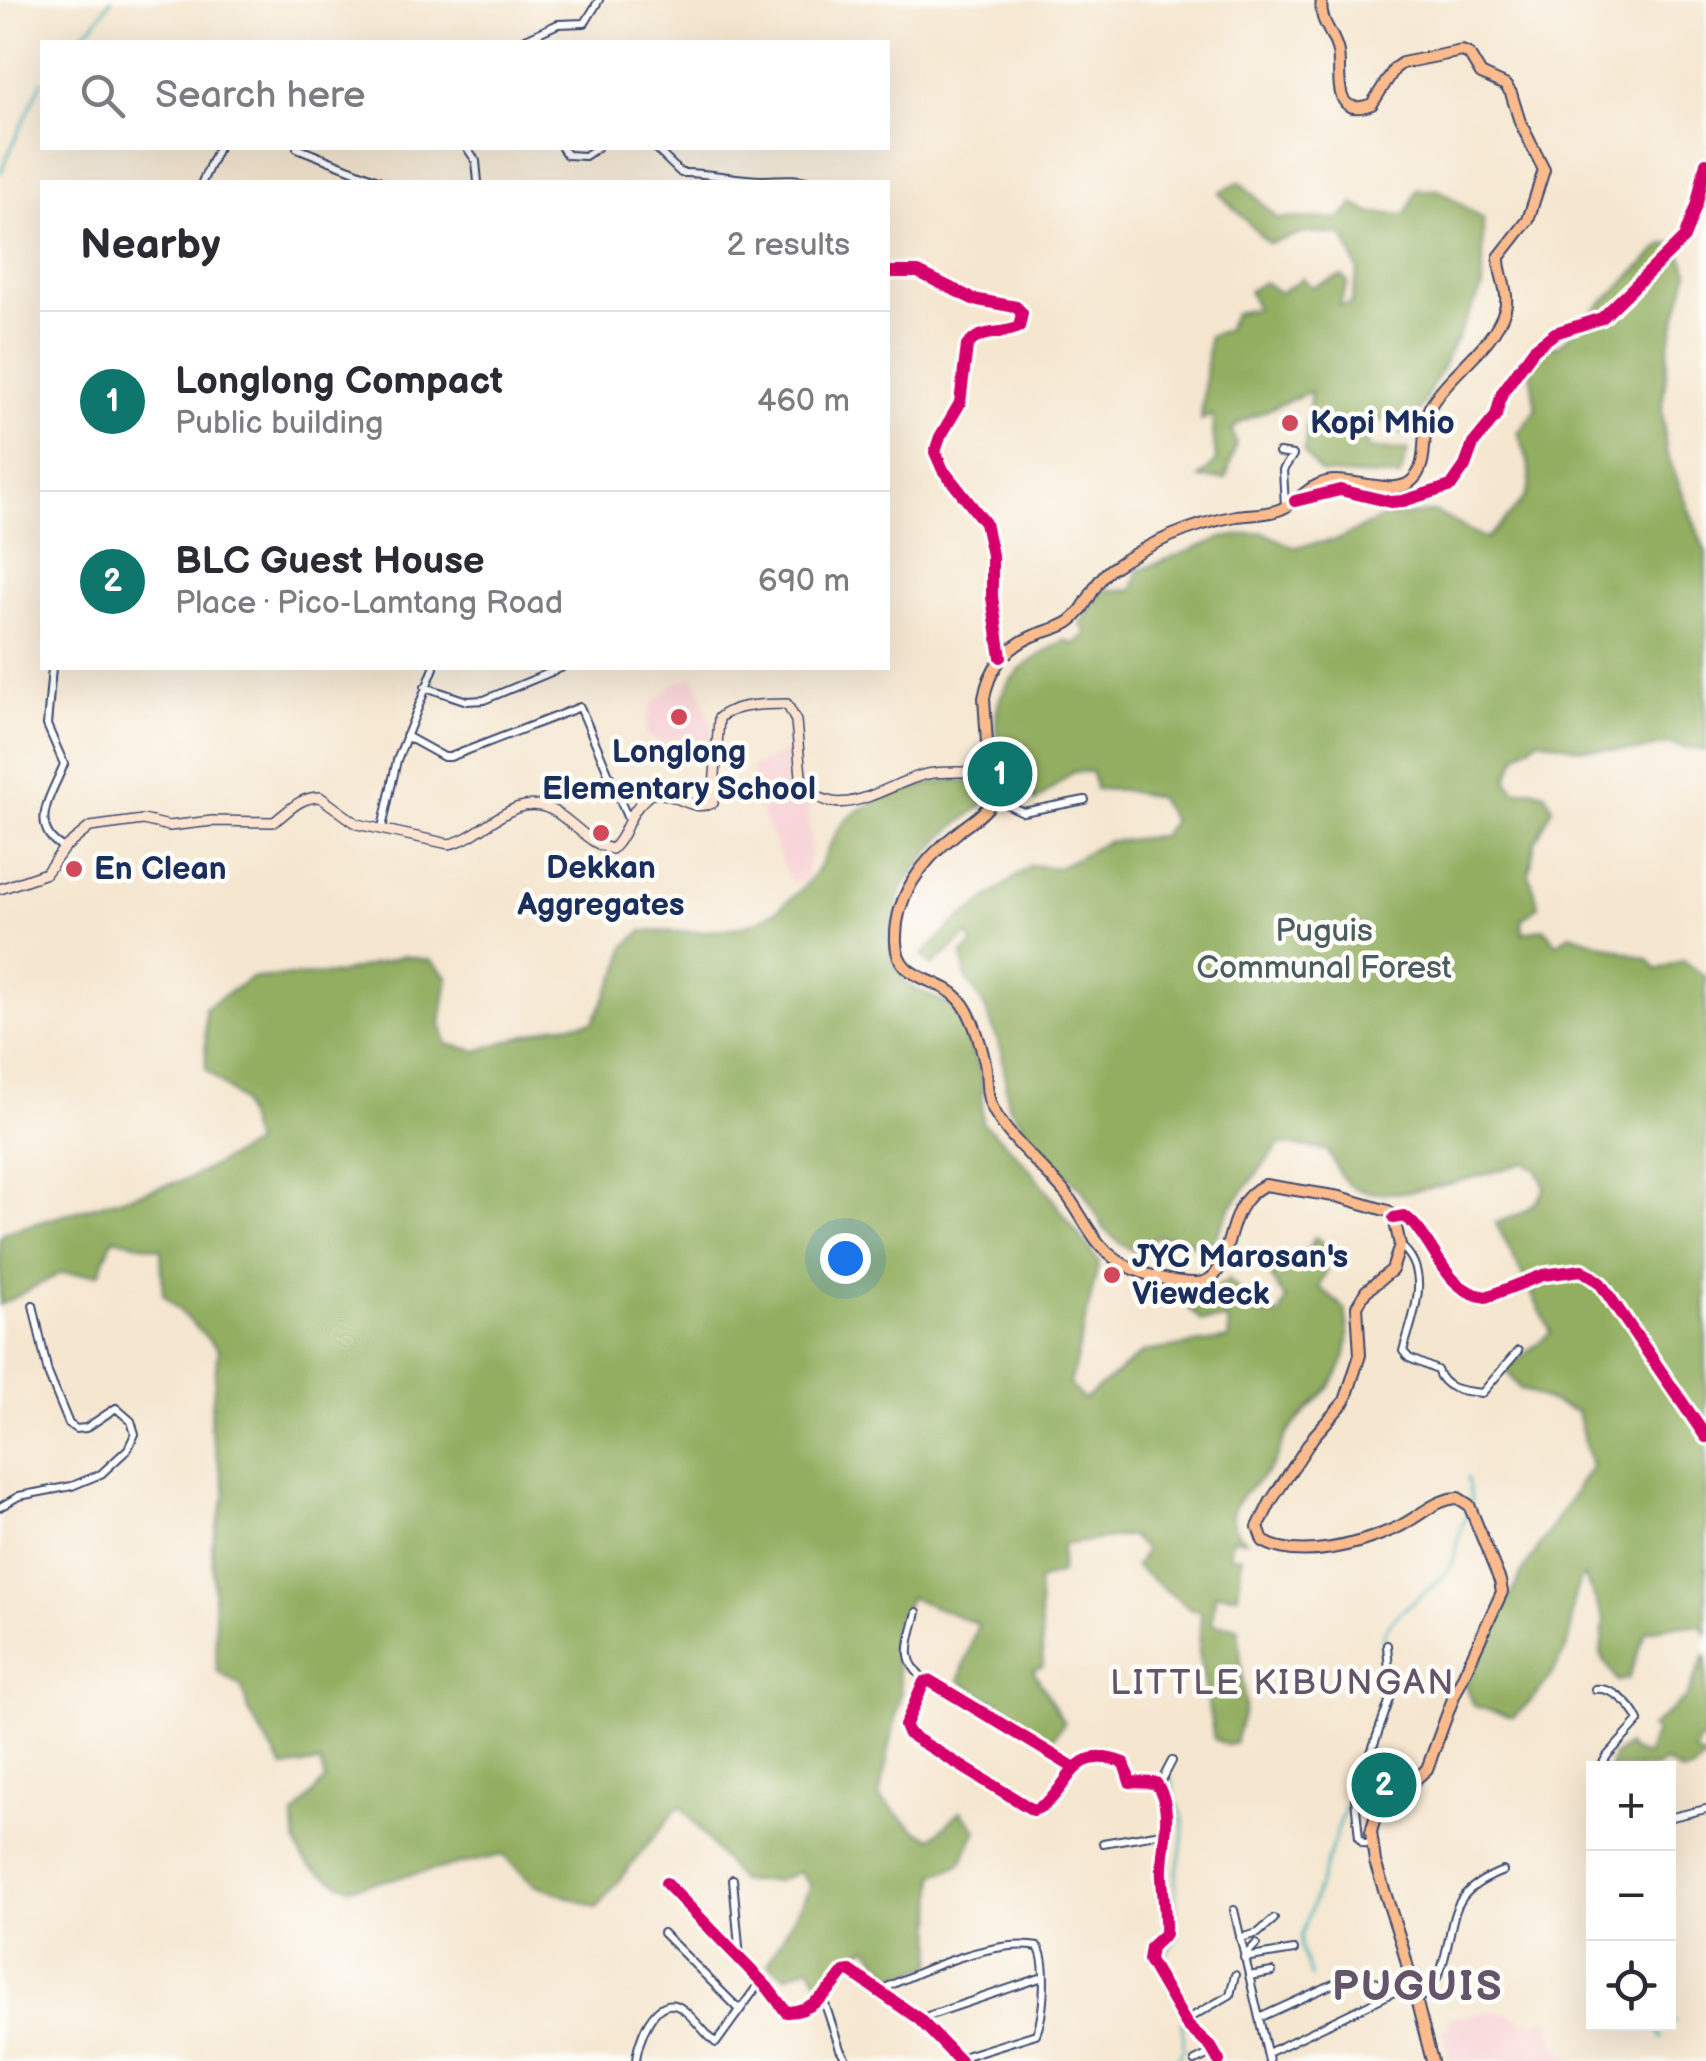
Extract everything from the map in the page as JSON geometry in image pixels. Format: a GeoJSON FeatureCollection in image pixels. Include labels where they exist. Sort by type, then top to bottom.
{"type":"FeatureCollection","features":[{"type":"Feature","properties":{"kind":"main road"},"geometry":{"type":"LineString","coordinates":[[1290,504],[1319,484],[1332,481],[1396,488],[1416,476],[1424,452],[1423,424],[1430,406],[1484,344],[1504,310],[1506,296],[1499,256],[1528,220],[1544,170],[1520,122],[1511,93],[1481,74],[1470,54],[1462,50],[1402,63],[1372,104],[1349,104],[1337,84],[1338,54],[1322,16],[1322,0]]}},
{"type":"Feature","properties":{"kind":"main road"},"geometry":{"type":"LineString","coordinates":[[1432,2061],[1371,1832],[1375,1818],[1427,1770],[1454,1696],[1502,1592],[1500,1581],[1469,1505],[1458,1498],[1438,1503],[1396,1528],[1326,1547],[1276,1547],[1264,1541],[1258,1528],[1314,1436],[1345,1400],[1360,1356],[1357,1306],[1366,1291],[1392,1270],[1400,1246],[1394,1218],[1388,1211],[1340,1197],[1265,1185],[1243,1199],[1221,1269],[1211,1280],[1197,1283],[1154,1276],[1118,1262],[992,1108],[980,1044],[959,999],[912,974],[897,953],[898,917],[908,887],[953,835],[988,809],[993,798],[984,698],[987,681],[1002,657],[1026,639],[1070,621],[1100,577],[1183,529],[1340,490],[1391,502],[1451,486],[1474,444],[1496,416],[1502,393],[1534,349],[1555,332],[1602,318],[1684,238],[1706,162]]}},
{"type":"Feature","properties":{"kind":"main road"},"geometry":{"type":"LineString","coordinates":[[0,889],[46,873],[64,848],[90,827],[143,820],[168,826],[212,821],[274,822],[298,802],[313,796],[326,800],[357,824],[454,844],[504,813],[540,806],[572,823],[595,843],[612,849],[621,839],[628,819],[651,794],[670,795],[694,807],[713,803],[719,718],[729,710],[770,704],[787,704],[794,712],[801,776],[822,798],[857,802],[924,774],[989,772]]}},
{"type":"Feature","properties":{"kind":"street"},"geometry":{"type":"LineString","coordinates":[[523,40],[558,24],[585,23],[599,0]]}},
{"type":"Feature","properties":{"kind":"street"},"geometry":{"type":"LineString","coordinates":[[203,180],[217,150]]}},
{"type":"Feature","properties":{"kind":"street"},"geometry":{"type":"LineString","coordinates":[[303,150],[378,180]]}},
{"type":"Feature","properties":{"kind":"street"},"geometry":{"type":"LineString","coordinates":[[322,150],[324,158]]}},
{"type":"Feature","properties":{"kind":"street"},"geometry":{"type":"LineString","coordinates":[[468,150],[476,161],[478,180]]}},
{"type":"Feature","properties":{"kind":"street"},"geometry":{"type":"LineString","coordinates":[[563,150],[567,156],[576,158],[593,150]]}},
{"type":"Feature","properties":{"kind":"street"},"geometry":{"type":"LineString","coordinates":[[657,150],[681,173],[803,180]]}},
{"type":"Feature","properties":{"kind":"street"},"geometry":{"type":"LineString","coordinates":[[890,272],[918,272],[973,299],[1016,307],[1022,313],[1019,327],[981,334],[967,346],[960,403],[935,452],[943,470],[985,523],[1002,657]]}},
{"type":"Feature","properties":{"kind":"street"},"geometry":{"type":"LineString","coordinates":[[1279,453],[1293,454],[1283,470],[1290,504]]}},
{"type":"Feature","properties":{"kind":"street"},"geometry":{"type":"LineString","coordinates":[[52,670],[47,724],[64,764],[43,811],[49,834],[64,848]]}},
{"type":"Feature","properties":{"kind":"street"},"geometry":{"type":"LineString","coordinates":[[382,828],[397,760],[433,670]]}},
{"type":"Feature","properties":{"kind":"street"},"geometry":{"type":"LineString","coordinates":[[425,688],[467,701],[484,700],[556,670]]}},
{"type":"Feature","properties":{"kind":"street"},"geometry":{"type":"LineString","coordinates":[[406,736],[450,757],[580,707],[628,819]]}},
{"type":"Feature","properties":{"kind":"street"},"geometry":{"type":"LineString","coordinates":[[993,798],[1024,812],[1086,800]]}},
{"type":"Feature","properties":{"kind":"street"},"geometry":{"type":"LineString","coordinates":[[1394,1218],[1404,1216],[1413,1222],[1446,1274],[1476,1296],[1486,1297],[1543,1275],[1582,1270],[1600,1282],[1706,1437]]}},
{"type":"Feature","properties":{"kind":"street"},"geometry":{"type":"LineString","coordinates":[[1400,1246],[1409,1253],[1419,1279],[1403,1351],[1409,1358],[1436,1370],[1447,1386],[1482,1393],[1518,1351]]}},
{"type":"Feature","properties":{"kind":"street"},"geometry":{"type":"LineString","coordinates":[[0,1507],[19,1496],[86,1482],[101,1474],[128,1449],[135,1434],[130,1421],[116,1408],[86,1428],[76,1429],[69,1424],[48,1374],[33,1306]]}},
{"type":"Feature","properties":{"kind":"street"},"geometry":{"type":"LineString","coordinates":[[917,1612],[908,1660],[914,1670],[1073,1767]]}},
{"type":"Feature","properties":{"kind":"street"},"geometry":{"type":"LineString","coordinates":[[1372,1844],[1359,1838],[1356,1798],[1388,1711],[1391,1696],[1387,1645]]}},
{"type":"Feature","properties":{"kind":"street"},"geometry":{"type":"LineString","coordinates":[[927,1681],[918,1692],[905,1731],[1033,1810],[1047,1805],[1073,1767],[1107,1757],[1124,1763],[1130,1782],[1156,1782],[1167,1832],[1162,1875],[1165,1934],[1151,1947],[1148,1960],[1184,2021],[1219,2061]]}},
{"type":"Feature","properties":{"kind":"street"},"geometry":{"type":"LineString","coordinates":[[1596,1689],[1610,1690],[1632,1709],[1639,1721],[1604,1761]]}},
{"type":"Feature","properties":{"kind":"street"},"geometry":{"type":"LineString","coordinates":[[1159,1786],[1172,1761]]}},
{"type":"Feature","properties":{"kind":"street"},"geometry":{"type":"LineString","coordinates":[[1676,1816],[1706,1809]]}},
{"type":"Feature","properties":{"kind":"street"},"geometry":{"type":"LineString","coordinates":[[1103,1843],[1167,1832]]}},
{"type":"Feature","properties":{"kind":"street"},"geometry":{"type":"LineString","coordinates":[[1259,2018],[1360,1973],[1415,1998],[1441,1968],[1451,1919],[1461,1897],[1477,1882],[1503,1871]]}},
{"type":"Feature","properties":{"kind":"street"},"geometry":{"type":"LineString","coordinates":[[733,1879],[740,1959]]}},
{"type":"Feature","properties":{"kind":"street"},"geometry":{"type":"LineString","coordinates":[[666,1883],[788,2013],[822,1998],[844,1972],[850,1972],[920,2019],[960,2060],[1036,2034],[1041,2020],[1042,1952],[1028,1944],[966,1957],[881,1990]]}},
{"type":"Feature","properties":{"kind":"street"},"geometry":{"type":"LineString","coordinates":[[1234,1910],[1268,2057],[1395,1992]]}},
{"type":"Feature","properties":{"kind":"street"},"geometry":{"type":"LineString","coordinates":[[1240,1938],[1258,1933],[1274,1919]]}},
{"type":"Feature","properties":{"kind":"street"},"geometry":{"type":"LineString","coordinates":[[663,1933],[740,2009]]}},
{"type":"Feature","properties":{"kind":"street"},"geometry":{"type":"LineString","coordinates":[[1244,1958],[1256,1944]]}},
{"type":"Feature","properties":{"kind":"street"},"geometry":{"type":"LineString","coordinates":[[1244,1958],[1294,1950]]}},
{"type":"Feature","properties":{"kind":"street"},"geometry":{"type":"LineString","coordinates":[[1249,1976],[1272,1972]]}},
{"type":"Feature","properties":{"kind":"street"},"geometry":{"type":"LineString","coordinates":[[1184,2021],[1230,1995],[1235,1975]]}},
{"type":"Feature","properties":{"kind":"street"},"geometry":{"type":"LineString","coordinates":[[920,2019],[1042,1977]]}},
{"type":"Feature","properties":{"kind":"street"},"geometry":{"type":"LineString","coordinates":[[636,2061],[637,2044],[647,2022],[670,2004],[680,2006],[716,2043],[761,1981]]}},
{"type":"Feature","properties":{"kind":"street"},"geometry":{"type":"LineString","coordinates":[[1253,1995],[1263,1988]]}},
{"type":"Feature","properties":{"kind":"street"},"geometry":{"type":"LineString","coordinates":[[822,1998],[847,2061]]}},
{"type":"Feature","properties":{"kind":"street"},"geometry":{"type":"LineString","coordinates":[[1194,2061],[1214,2052]]}},
{"type":"Feature","properties":{"kind":"shaded area","name":"Longlong Elementary School"},"geometry":{"type":"Polygon","coordinates":[[[694,676],[713,728],[712,744],[701,752],[665,748],[645,733],[651,706],[673,684],[694,676]]]}},
{"type":"Feature","properties":{"kind":"shaded area"},"geometry":{"type":"Polygon","coordinates":[[[789,750],[808,795],[811,851],[805,880],[790,882],[755,796],[751,767],[789,750]]]}},
{"type":"Feature","properties":{"kind":"shaded area"},"geometry":{"type":"Polygon","coordinates":[[[1502,2011],[1527,2022],[1550,2020],[1555,2047],[1578,2061],[1449,2061],[1443,2029],[1450,2028],[1449,2018],[1502,2011]]]}},
{"type":"Feature","properties":{"kind":"green space"},"geometry":{"type":"Polygon","coordinates":[[[1240,182],[1277,218],[1341,219],[1354,204],[1371,213],[1406,215],[1417,190],[1439,190],[1483,219],[1483,287],[1406,437],[1387,418],[1370,427],[1367,449],[1408,450],[1400,477],[1321,473],[1304,452],[1311,391],[1240,422],[1232,430],[1236,443],[1226,479],[1199,478],[1216,462],[1212,415],[1201,420],[1209,336],[1226,330],[1235,313],[1256,308],[1249,291],[1264,282],[1280,293],[1303,278],[1311,287],[1342,276],[1348,283],[1339,306],[1351,304],[1358,270],[1344,236],[1310,232],[1268,243],[1219,193],[1240,182]]]}},
{"type":"Feature","properties":{"kind":"green space","name":"Puguis Communal Forest"},"geometry":{"type":"Polygon","coordinates":[[[1675,243],[1689,271],[1669,344],[1662,410],[1666,451],[1706,553],[1706,751],[1667,744],[1636,751],[1576,748],[1540,739],[1518,754],[1507,779],[1515,791],[1532,789],[1545,793],[1553,807],[1535,842],[1529,874],[1539,906],[1522,919],[1523,933],[1544,928],[1557,944],[1570,934],[1648,959],[1657,970],[1683,960],[1706,977],[1706,1635],[1703,1626],[1676,1625],[1646,1631],[1628,1679],[1617,1681],[1601,1655],[1604,1619],[1584,1576],[1576,1590],[1569,1638],[1561,1659],[1538,1692],[1513,1717],[1474,1706],[1465,1683],[1522,1573],[1591,1467],[1577,1412],[1520,1389],[1506,1370],[1551,1332],[1496,1223],[1536,1202],[1545,1188],[1537,1169],[1525,1163],[1435,1187],[1385,1193],[1364,1191],[1348,1184],[1327,1150],[1280,1144],[1230,1208],[1213,1242],[1200,1250],[1187,1240],[1156,1236],[1140,1254],[1105,1230],[1084,1192],[1044,1151],[1008,1105],[1002,1052],[984,1005],[966,977],[962,955],[973,945],[968,934],[932,966],[922,956],[954,924],[1031,865],[1057,868],[1106,842],[1161,836],[1173,821],[1157,797],[1095,789],[1092,772],[1073,772],[1035,802],[1026,771],[1003,768],[996,720],[1003,692],[1030,662],[1066,640],[1073,645],[1087,634],[1080,623],[1104,590],[1133,590],[1138,571],[1222,538],[1263,532],[1293,547],[1337,540],[1382,518],[1435,512],[1486,539],[1521,502],[1530,482],[1526,453],[1518,433],[1536,410],[1529,364],[1543,341],[1557,347],[1663,245],[1675,243]]]}},
{"type":"Feature","properties":{"kind":"green space"},"geometry":{"type":"Polygon","coordinates":[[[948,780],[974,784],[986,796],[984,804],[948,832],[902,888],[894,919],[892,960],[907,985],[958,1009],[982,1079],[982,1123],[1032,1172],[1099,1262],[1070,1385],[1083,1400],[1144,1352],[1229,1339],[1228,1320],[1201,1321],[1188,1307],[1229,1279],[1261,1315],[1280,1315],[1286,1299],[1272,1280],[1272,1268],[1300,1262],[1315,1237],[1326,1245],[1317,1264],[1327,1271],[1319,1287],[1345,1309],[1346,1356],[1331,1384],[1285,1437],[1272,1466],[1234,1509],[1235,1529],[1245,1540],[1232,1538],[1229,1555],[1242,1557],[1238,1595],[1215,1594],[1212,1624],[1238,1627],[1245,1707],[1235,1743],[1226,1745],[1214,1739],[1199,1652],[1201,1612],[1189,1608],[1136,1567],[1145,1550],[1130,1535],[1062,1545],[1061,1573],[1038,1581],[1043,1666],[1033,1670],[1064,1723],[1051,1740],[959,1681],[978,1624],[910,1597],[892,1629],[901,1692],[879,1797],[915,1830],[932,1838],[961,1811],[977,1830],[961,1864],[935,1875],[933,1965],[894,1977],[867,1946],[822,1986],[809,1966],[786,1976],[768,1963],[811,1886],[799,1872],[776,1881],[740,1881],[680,1805],[597,1907],[534,1885],[503,1855],[349,1888],[324,1875],[301,1855],[294,1816],[325,1780],[320,1763],[283,1768],[248,1710],[242,1687],[217,1671],[212,1545],[226,1493],[210,1427],[218,1349],[163,1294],[161,1249],[113,1238],[99,1274],[61,1273],[0,1305],[0,1237],[6,1232],[188,1179],[254,1144],[241,1101],[206,1069],[205,1008],[251,978],[337,974],[404,956],[431,961],[448,977],[441,1023],[447,1044],[477,1051],[555,1026],[593,1022],[621,966],[625,947],[642,931],[710,931],[759,921],[808,882],[848,818],[899,792],[948,780]]]}},
{"type":"Feature","properties":{"kind":"green space"},"geometry":{"type":"Polygon","coordinates":[[[1706,1654],[1706,1741],[1698,1740],[1695,1753],[1706,1758],[1694,1770],[1682,1773],[1676,1769],[1676,1761],[1612,1761],[1627,1745],[1631,1751],[1646,1756],[1656,1732],[1650,1728],[1686,1698],[1706,1654]]]}},
{"type":"Feature","properties":{"kind":"waterway"},"geometry":{"type":"LineString","coordinates":[[76,40],[111,0]]}},
{"type":"Feature","properties":{"kind":"waterway"},"geometry":{"type":"LineString","coordinates":[[0,173],[40,85]]}},
{"type":"Feature","properties":{"kind":"waterway"},"geometry":{"type":"LineString","coordinates":[[1467,1478],[1472,1503]]}},
{"type":"Feature","properties":{"kind":"waterway"},"geometry":{"type":"LineString","coordinates":[[1386,1677],[1381,1648],[1386,1629],[1444,1575],[1456,1553],[1467,1514]]}},
{"type":"Feature","properties":{"kind":"waterway"},"geometry":{"type":"LineString","coordinates":[[1167,1980],[1162,1960],[1177,1937],[1175,1882],[1184,1834],[1172,1779]]}},
{"type":"Feature","properties":{"kind":"waterway"},"geometry":{"type":"LineString","coordinates":[[1311,1977],[1301,1938],[1355,1789]]}},
{"type":"Feature","properties":{"kind":"waterway"},"geometry":{"type":"LineString","coordinates":[[1170,1988],[1178,2004]]}},
{"type":"Feature","properties":{"kind":"waterway"},"geometry":{"type":"LineString","coordinates":[[1177,2061],[1184,2047],[1182,2022]]}},
{"type":"Feature","properties":{"kind":"waterway"},"geometry":{"type":"LineString","coordinates":[[1658,2031],[1662,2038]]}},
{"type":"Feature","properties":{"kind":"cycle path"},"geometry":{"type":"LineString","coordinates":[[1295,501],[1340,490],[1391,502],[1403,501],[1451,486],[1465,466],[1473,444],[1496,416],[1502,393],[1534,349],[1555,333],[1602,318],[1684,238],[1706,163]]}},
{"type":"Feature","properties":{"kind":"cycle path"},"geometry":{"type":"LineString","coordinates":[[890,272],[918,272],[973,299],[1016,307],[1022,313],[1019,327],[984,334],[967,346],[960,403],[935,452],[943,470],[985,523],[992,555],[992,597],[1001,657]]}},
{"type":"Feature","properties":{"kind":"cycle path"},"geometry":{"type":"LineString","coordinates":[[1394,1218],[1404,1216],[1415,1226],[1449,1275],[1471,1293],[1486,1297],[1543,1275],[1582,1270],[1600,1283],[1706,1437]]}},
{"type":"Feature","properties":{"kind":"cycle path"},"geometry":{"type":"LineString","coordinates":[[1073,1767],[930,1681],[924,1682],[905,1726],[909,1734],[1033,1810],[1046,1803],[1071,1773],[1090,1759],[1124,1763],[1130,1782],[1156,1783],[1166,1817],[1162,1865],[1165,1934],[1151,1947],[1149,1960],[1187,2025],[1211,2047],[1219,2061]]}},
{"type":"Feature","properties":{"kind":"cycle path"},"geometry":{"type":"LineString","coordinates":[[666,1883],[768,1988],[786,2012],[812,2005],[844,1972],[850,1971],[919,2019],[960,2061]]}},
{"type":"Feature","properties":{"kind":"place","name":"Kopi Mhio"},"geometry":{"type":"Point","coordinates":[1290,423]}},
{"type":"Feature","properties":{"kind":"place","name":"Longlong Elementary School"},"geometry":{"type":"Point","coordinates":[679,717]}},
{"type":"Feature","properties":{"kind":"place","name":"Longlong Compact"},"geometry":{"type":"Point","coordinates":[1000,774]}},
{"type":"Feature","properties":{"kind":"place","name":"Dekkan Aggregates"},"geometry":{"type":"Point","coordinates":[601,833]}},
{"type":"Feature","properties":{"kind":"place","name":"En Clean"},"geometry":{"type":"Point","coordinates":[74,869]}},
{"type":"Feature","properties":{"kind":"place","name":"JYC Marosan's Viewdeck"},"geometry":{"type":"Point","coordinates":[1112,1275]}},
{"type":"Feature","properties":{"kind":"place","name":"BLC Guest House"},"geometry":{"type":"Point","coordinates":[1384,1785]}},
{"type":"Feature","properties":{"kind":"district","name":"LITTLE KIBUNGAN"},"geometry":{"type":"Point","coordinates":[1283,1683]}},
{"type":"Feature","properties":{"kind":"district","name":"PUGUIS"},"geometry":{"type":"Point","coordinates":[1418,1987]}}]}
